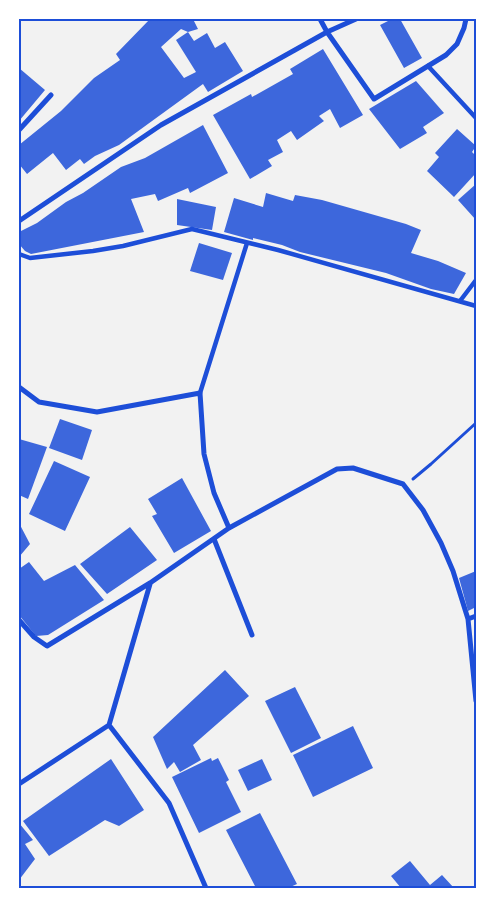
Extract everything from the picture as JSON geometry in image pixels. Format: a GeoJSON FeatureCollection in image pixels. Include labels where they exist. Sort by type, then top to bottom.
{"type":"FeatureCollection","features":[{"type":"Feature","properties":{"kind":"street"},"geometry":{"type":"LineString","coordinates":[[320,19],[374,99],[446,55],[457,44],[466,19]]}},
{"type":"Feature","properties":{"kind":"street"},"geometry":{"type":"LineString","coordinates":[[19,221],[161,125],[327,32],[356,19]]}},
{"type":"Feature","properties":{"kind":"street"},"geometry":{"type":"LineString","coordinates":[[428,66],[476,118]]}},
{"type":"Feature","properties":{"kind":"street"},"geometry":{"type":"LineString","coordinates":[[19,130],[52,95]]}},
{"type":"Feature","properties":{"kind":"street"},"geometry":{"type":"LineString","coordinates":[[19,254],[30,258],[93,251],[123,246],[192,229],[278,250],[476,306]]}},
{"type":"Feature","properties":{"kind":"street"},"geometry":{"type":"LineString","coordinates":[[230,528],[214,493],[204,454],[200,393],[247,243]]}},
{"type":"Feature","properties":{"kind":"street"},"geometry":{"type":"LineString","coordinates":[[460,301],[476,280]]}},
{"type":"Feature","properties":{"kind":"street"},"geometry":{"type":"LineString","coordinates":[[19,387],[39,402],[97,412],[200,393]]}},
{"type":"Feature","properties":{"kind":"street"},"geometry":{"type":"LineString","coordinates":[[19,620],[34,637],[47,646],[150,583],[230,528],[337,469],[353,468],[403,484],[423,510],[441,543],[453,570],[468,620],[476,701]]}},
{"type":"Feature","properties":{"kind":"street"},"geometry":{"type":"LineString","coordinates":[[214,539],[252,634]]}},
{"type":"Feature","properties":{"kind":"street"},"geometry":{"type":"LineString","coordinates":[[19,784],[109,725],[150,583]]}},
{"type":"Feature","properties":{"kind":"street"},"geometry":{"type":"LineString","coordinates":[[468,620],[476,616]]}},
{"type":"Feature","properties":{"kind":"street"},"geometry":{"type":"LineString","coordinates":[[109,725],[169,803],[206,888]]}},
{"type":"Feature","properties":{"kind":"path"},"geometry":{"type":"LineString","coordinates":[[403,484],[431,464],[476,423]]}},
{"type":"Feature","properties":{"kind":"building"},"geometry":{"type":"Polygon","coordinates":[[[150,19],[193,19],[198,29],[188,32],[194,41],[207,33],[215,48],[225,42],[243,71],[208,92],[203,84],[119,145],[95,156],[84,164],[80,159],[66,170],[53,153],[27,174],[19,164],[19,145],[61,111],[94,78],[120,60],[116,54],[150,19]],[[181,29],[161,47],[184,78],[196,72],[176,40],[188,32],[181,29]]]}},
{"type":"Feature","properties":{"kind":"building"},"geometry":{"type":"Polygon","coordinates":[[[392,19],[400,19],[422,58],[404,68],[380,25],[392,19]]]}},
{"type":"Feature","properties":{"kind":"building"},"geometry":{"type":"Polygon","coordinates":[[[323,49],[363,115],[340,128],[330,109],[319,116],[324,121],[297,140],[291,131],[277,140],[283,152],[268,160],[272,166],[250,179],[213,115],[251,94],[252,97],[293,74],[290,69],[323,49]]]}},
{"type":"Feature","properties":{"kind":"building"},"geometry":{"type":"Polygon","coordinates":[[[19,68],[45,90],[19,121],[19,68]]]}},
{"type":"Feature","properties":{"kind":"building"},"geometry":{"type":"Polygon","coordinates":[[[416,81],[444,113],[423,127],[427,133],[400,149],[369,109],[416,81]]]}},
{"type":"Feature","properties":{"kind":"building"},"geometry":{"type":"Polygon","coordinates":[[[203,125],[228,173],[190,193],[188,188],[158,201],[155,194],[131,199],[144,232],[31,254],[25,251],[19,244],[19,232],[37,223],[121,167],[145,158],[203,125]]]}},
{"type":"Feature","properties":{"kind":"building"},"geometry":{"type":"Polygon","coordinates":[[[457,129],[476,146],[472,152],[476,156],[476,173],[454,197],[427,171],[439,157],[435,153],[457,129]]]}},
{"type":"Feature","properties":{"kind":"building"},"geometry":{"type":"Polygon","coordinates":[[[476,184],[476,220],[458,200],[476,184]]]}},
{"type":"Feature","properties":{"kind":"building"},"geometry":{"type":"Polygon","coordinates":[[[266,193],[293,201],[295,195],[322,200],[421,230],[411,253],[438,261],[466,273],[454,294],[431,289],[386,273],[300,252],[282,245],[224,232],[234,198],[263,207],[266,193]]]}},
{"type":"Feature","properties":{"kind":"building"},"geometry":{"type":"Polygon","coordinates":[[[177,199],[216,207],[212,230],[177,225],[177,199]]]}},
{"type":"Feature","properties":{"kind":"building"},"geometry":{"type":"Polygon","coordinates":[[[199,243],[232,253],[223,280],[190,271],[199,243]]]}},
{"type":"Feature","properties":{"kind":"building"},"geometry":{"type":"Polygon","coordinates":[[[60,419],[92,430],[82,460],[49,448],[60,419]]]}},
{"type":"Feature","properties":{"kind":"building"},"geometry":{"type":"Polygon","coordinates":[[[19,439],[47,447],[28,499],[19,495],[19,439]]]}},
{"type":"Feature","properties":{"kind":"building"},"geometry":{"type":"Polygon","coordinates":[[[54,461],[90,477],[65,531],[29,514],[54,461]]]}},
{"type":"Feature","properties":{"kind":"building"},"geometry":{"type":"Polygon","coordinates":[[[182,478],[211,531],[174,553],[152,516],[157,514],[148,499],[182,478]]]}},
{"type":"Feature","properties":{"kind":"building"},"geometry":{"type":"Polygon","coordinates":[[[19,523],[30,544],[19,557],[19,523]]]}},
{"type":"Feature","properties":{"kind":"building"},"geometry":{"type":"Polygon","coordinates":[[[130,527],[157,560],[107,594],[80,564],[130,527]]]}},
{"type":"Feature","properties":{"kind":"building"},"geometry":{"type":"Polygon","coordinates":[[[29,562],[44,581],[75,565],[104,600],[48,635],[36,636],[19,615],[19,569],[29,562]]]}},
{"type":"Feature","properties":{"kind":"building"},"geometry":{"type":"Polygon","coordinates":[[[476,571],[476,607],[468,611],[459,578],[476,571]]]}},
{"type":"Feature","properties":{"kind":"building"},"geometry":{"type":"Polygon","coordinates":[[[225,670],[249,696],[193,745],[201,760],[180,772],[174,762],[167,769],[153,737],[225,670]]]}},
{"type":"Feature","properties":{"kind":"building"},"geometry":{"type":"Polygon","coordinates":[[[295,687],[321,738],[291,753],[265,701],[295,687]]]}},
{"type":"Feature","properties":{"kind":"building"},"geometry":{"type":"Polygon","coordinates":[[[353,726],[373,768],[313,797],[293,755],[353,726]]]}},
{"type":"Feature","properties":{"kind":"building"},"geometry":{"type":"Polygon","coordinates":[[[211,758],[212,761],[218,758],[229,780],[226,782],[241,812],[199,833],[172,777],[211,758]]]}},
{"type":"Feature","properties":{"kind":"building"},"geometry":{"type":"Polygon","coordinates":[[[111,759],[144,810],[119,826],[105,820],[49,856],[23,821],[111,759]]]}},
{"type":"Feature","properties":{"kind":"building"},"geometry":{"type":"Polygon","coordinates":[[[262,759],[272,780],[248,791],[238,770],[262,759]]]}},
{"type":"Feature","properties":{"kind":"building"},"geometry":{"type":"Polygon","coordinates":[[[260,813],[297,884],[288,888],[256,888],[226,830],[260,813]]]}},
{"type":"Feature","properties":{"kind":"building"},"geometry":{"type":"Polygon","coordinates":[[[19,823],[33,840],[25,844],[35,859],[19,880],[19,823]]]}},
{"type":"Feature","properties":{"kind":"building"},"geometry":{"type":"Polygon","coordinates":[[[410,861],[430,885],[442,875],[454,888],[401,888],[391,876],[410,861]]]}}]}
